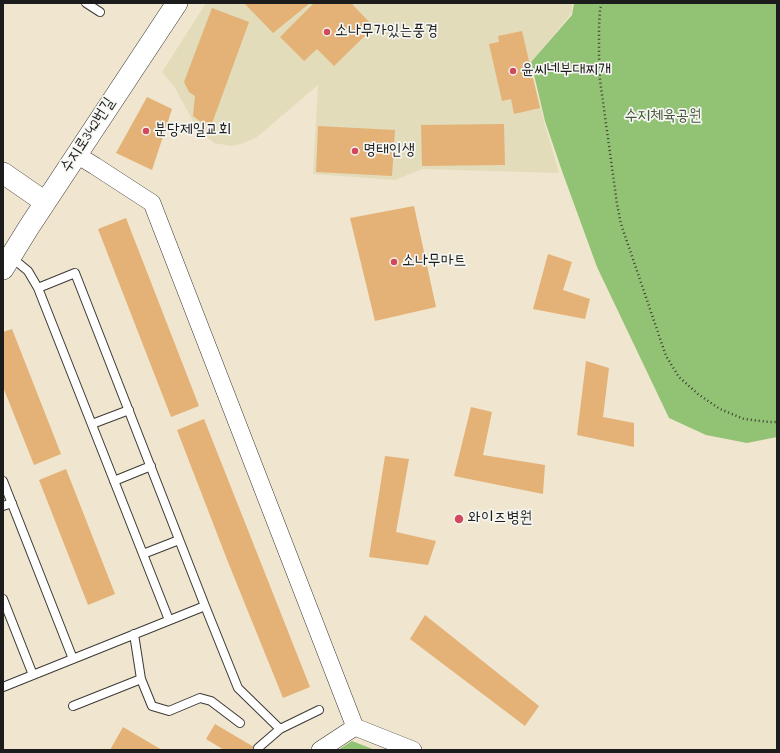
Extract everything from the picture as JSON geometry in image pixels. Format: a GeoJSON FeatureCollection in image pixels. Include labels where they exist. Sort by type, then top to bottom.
{"type":"FeatureCollection","features":[{"type":"Feature","properties":{"kind":"street","name":"수지로342번길"},"geometry":{"type":"LineString","coordinates":[[7,263],[45,202],[177,3]]}},
{"type":"Feature","properties":{"kind":"street"},"geometry":{"type":"LineString","coordinates":[[77,155],[152,203],[355,727],[413,750]]}},
{"type":"Feature","properties":{"kind":"street"},"geometry":{"type":"LineString","coordinates":[[3,173],[45,202]]}},
{"type":"Feature","properties":{"kind":"street"},"geometry":{"type":"LineString","coordinates":[[320,750],[355,727]]}},
{"type":"Feature","properties":{"kind":"lane"},"geometry":{"type":"LineString","coordinates":[[86,3],[100,12]]}},
{"type":"Feature","properties":{"kind":"lane"},"geometry":{"type":"LineString","coordinates":[[7,263],[28,271],[38,288],[169,620]]}},
{"type":"Feature","properties":{"kind":"lane"},"geometry":{"type":"LineString","coordinates":[[38,288],[75,273],[238,688],[280,729]]}},
{"type":"Feature","properties":{"kind":"lane"},"geometry":{"type":"LineString","coordinates":[[92,424],[129,410]]}},
{"type":"Feature","properties":{"kind":"lane"},"geometry":{"type":"LineString","coordinates":[[114,481],[151,466]]}},
{"type":"Feature","properties":{"kind":"lane"},"geometry":{"type":"LineString","coordinates":[[3,481],[73,659]]}},
{"type":"Feature","properties":{"kind":"lane"},"geometry":{"type":"LineString","coordinates":[[3,506],[12,503]]}},
{"type":"Feature","properties":{"kind":"lane"},"geometry":{"type":"LineString","coordinates":[[142,554],[179,540]]}},
{"type":"Feature","properties":{"kind":"lane"},"geometry":{"type":"LineString","coordinates":[[3,599],[33,675]]}},
{"type":"Feature","properties":{"kind":"lane"},"geometry":{"type":"LineString","coordinates":[[3,687],[205,606]]}},
{"type":"Feature","properties":{"kind":"lane"},"geometry":{"type":"LineString","coordinates":[[134,634],[141,679],[152,706],[169,710],[200,698],[212,701],[240,723]]}},
{"type":"Feature","properties":{"kind":"lane"},"geometry":{"type":"LineString","coordinates":[[73,706],[141,679]]}},
{"type":"Feature","properties":{"kind":"lane"},"geometry":{"type":"LineString","coordinates":[[258,748],[280,729],[319,710]]}},
{"type":"Feature","properties":{"kind":"path"},"geometry":{"type":"LineString","coordinates":[[602,3],[600,9],[599,28],[600,80],[617,204],[621,224],[666,356],[679,377],[698,394],[720,409],[744,419],[777,422]]}},
{"type":"Feature","properties":{"kind":"shaded area"},"geometry":{"type":"Polygon","coordinates":[[[206,3],[572,3],[572,11],[570,15],[530,63],[544,121],[559,173],[422,169],[395,180],[313,174],[318,85],[257,137],[244,143],[232,146],[214,143],[193,121],[174,86],[162,72],[206,3]]]}},
{"type":"Feature","properties":{"kind":"green space","name":"수지체육공원"},"geometry":{"type":"Polygon","coordinates":[[[574,3],[777,3],[777,437],[747,443],[706,435],[669,418],[597,267],[545,121],[531,62],[572,15],[574,3]]]}},
{"type":"Feature","properties":{"kind":"green space"},"geometry":{"type":"Polygon","coordinates":[[[352,741],[375,750],[338,750],[352,741]]]}},
{"type":"Feature","properties":{"kind":"building"},"geometry":{"type":"Polygon","coordinates":[[[244,3],[310,3],[273,33],[244,3]]]}},
{"type":"Feature","properties":{"kind":"building","name":"소나무가있는풍경"},"geometry":{"type":"Polygon","coordinates":[[[314,3],[351,3],[374,27],[334,66],[317,49],[304,61],[280,37],[314,3]]]}},
{"type":"Feature","properties":{"kind":"building"},"geometry":{"type":"Polygon","coordinates":[[[212,8],[249,22],[210,129],[193,116],[195,96],[189,92],[184,82],[212,8]]]}},
{"type":"Feature","properties":{"kind":"building","name":"윤씨네부대찌개"},"geometry":{"type":"Polygon","coordinates":[[[522,31],[540,108],[514,114],[511,99],[502,101],[489,44],[499,42],[498,36],[522,31]]]}},
{"type":"Feature","properties":{"kind":"building","name":"분당제일교회"},"geometry":{"type":"Polygon","coordinates":[[[147,97],[172,109],[152,170],[116,153],[147,97]]]}},
{"type":"Feature","properties":{"kind":"building"},"geometry":{"type":"Polygon","coordinates":[[[504,124],[505,165],[422,166],[421,125],[504,124]]]}},
{"type":"Feature","properties":{"kind":"building","name":"명태인생"},"geometry":{"type":"Polygon","coordinates":[[[318,126],[395,130],[392,176],[316,172],[318,126]]]}},
{"type":"Feature","properties":{"kind":"building","name":"소나무마트"},"geometry":{"type":"Polygon","coordinates":[[[414,206],[436,307],[375,321],[350,218],[414,206]]]}},
{"type":"Feature","properties":{"kind":"building"},"geometry":{"type":"Polygon","coordinates":[[[126,218],[199,406],[171,417],[98,229],[126,218]]]}},
{"type":"Feature","properties":{"kind":"building"},"geometry":{"type":"Polygon","coordinates":[[[548,254],[572,262],[563,290],[590,299],[585,319],[533,309],[548,254]]]}},
{"type":"Feature","properties":{"kind":"building"},"geometry":{"type":"Polygon","coordinates":[[[12,329],[61,454],[34,465],[3,387],[3,332],[12,329]]]}},
{"type":"Feature","properties":{"kind":"building"},"geometry":{"type":"Polygon","coordinates":[[[586,361],[609,368],[603,417],[634,423],[634,447],[577,435],[586,361]]]}},
{"type":"Feature","properties":{"kind":"building"},"geometry":{"type":"Polygon","coordinates":[[[471,407],[492,412],[483,455],[545,465],[543,494],[454,476],[471,407]]]}},
{"type":"Feature","properties":{"kind":"building"},"geometry":{"type":"Polygon","coordinates":[[[204,419],[310,687],[283,698],[177,430],[204,419]]]}},
{"type":"Feature","properties":{"kind":"building"},"geometry":{"type":"Polygon","coordinates":[[[385,456],[409,459],[396,532],[436,541],[428,565],[369,557],[385,456]]]}},
{"type":"Feature","properties":{"kind":"building"},"geometry":{"type":"Polygon","coordinates":[[[66,469],[115,594],[88,605],[39,480],[66,469]]]}},
{"type":"Feature","properties":{"kind":"building"},"geometry":{"type":"Polygon","coordinates":[[[425,615],[539,706],[525,726],[410,639],[425,615]]]}},
{"type":"Feature","properties":{"kind":"building"},"geometry":{"type":"Polygon","coordinates":[[[215,724],[259,750],[224,750],[206,739],[215,724]]]}},
{"type":"Feature","properties":{"kind":"building"},"geometry":{"type":"Polygon","coordinates":[[[123,727],[162,750],[110,750],[123,727]]]}},
{"type":"Feature","properties":{"kind":"place","name":"소나무가있는풍경"},"geometry":{"type":"Point","coordinates":[327,32]}},
{"type":"Feature","properties":{"kind":"place","name":"윤씨네부대찌개"},"geometry":{"type":"Point","coordinates":[513,71]}},
{"type":"Feature","properties":{"kind":"place","name":"분당제일교회"},"geometry":{"type":"Point","coordinates":[146,131]}},
{"type":"Feature","properties":{"kind":"place","name":"명태인생"},"geometry":{"type":"Point","coordinates":[355,151]}},
{"type":"Feature","properties":{"kind":"place","name":"소나무마트"},"geometry":{"type":"Point","coordinates":[394,262]}},
{"type":"Feature","properties":{"kind":"place","name":"와이즈병원"},"geometry":{"type":"Point","coordinates":[459,519]}}]}
